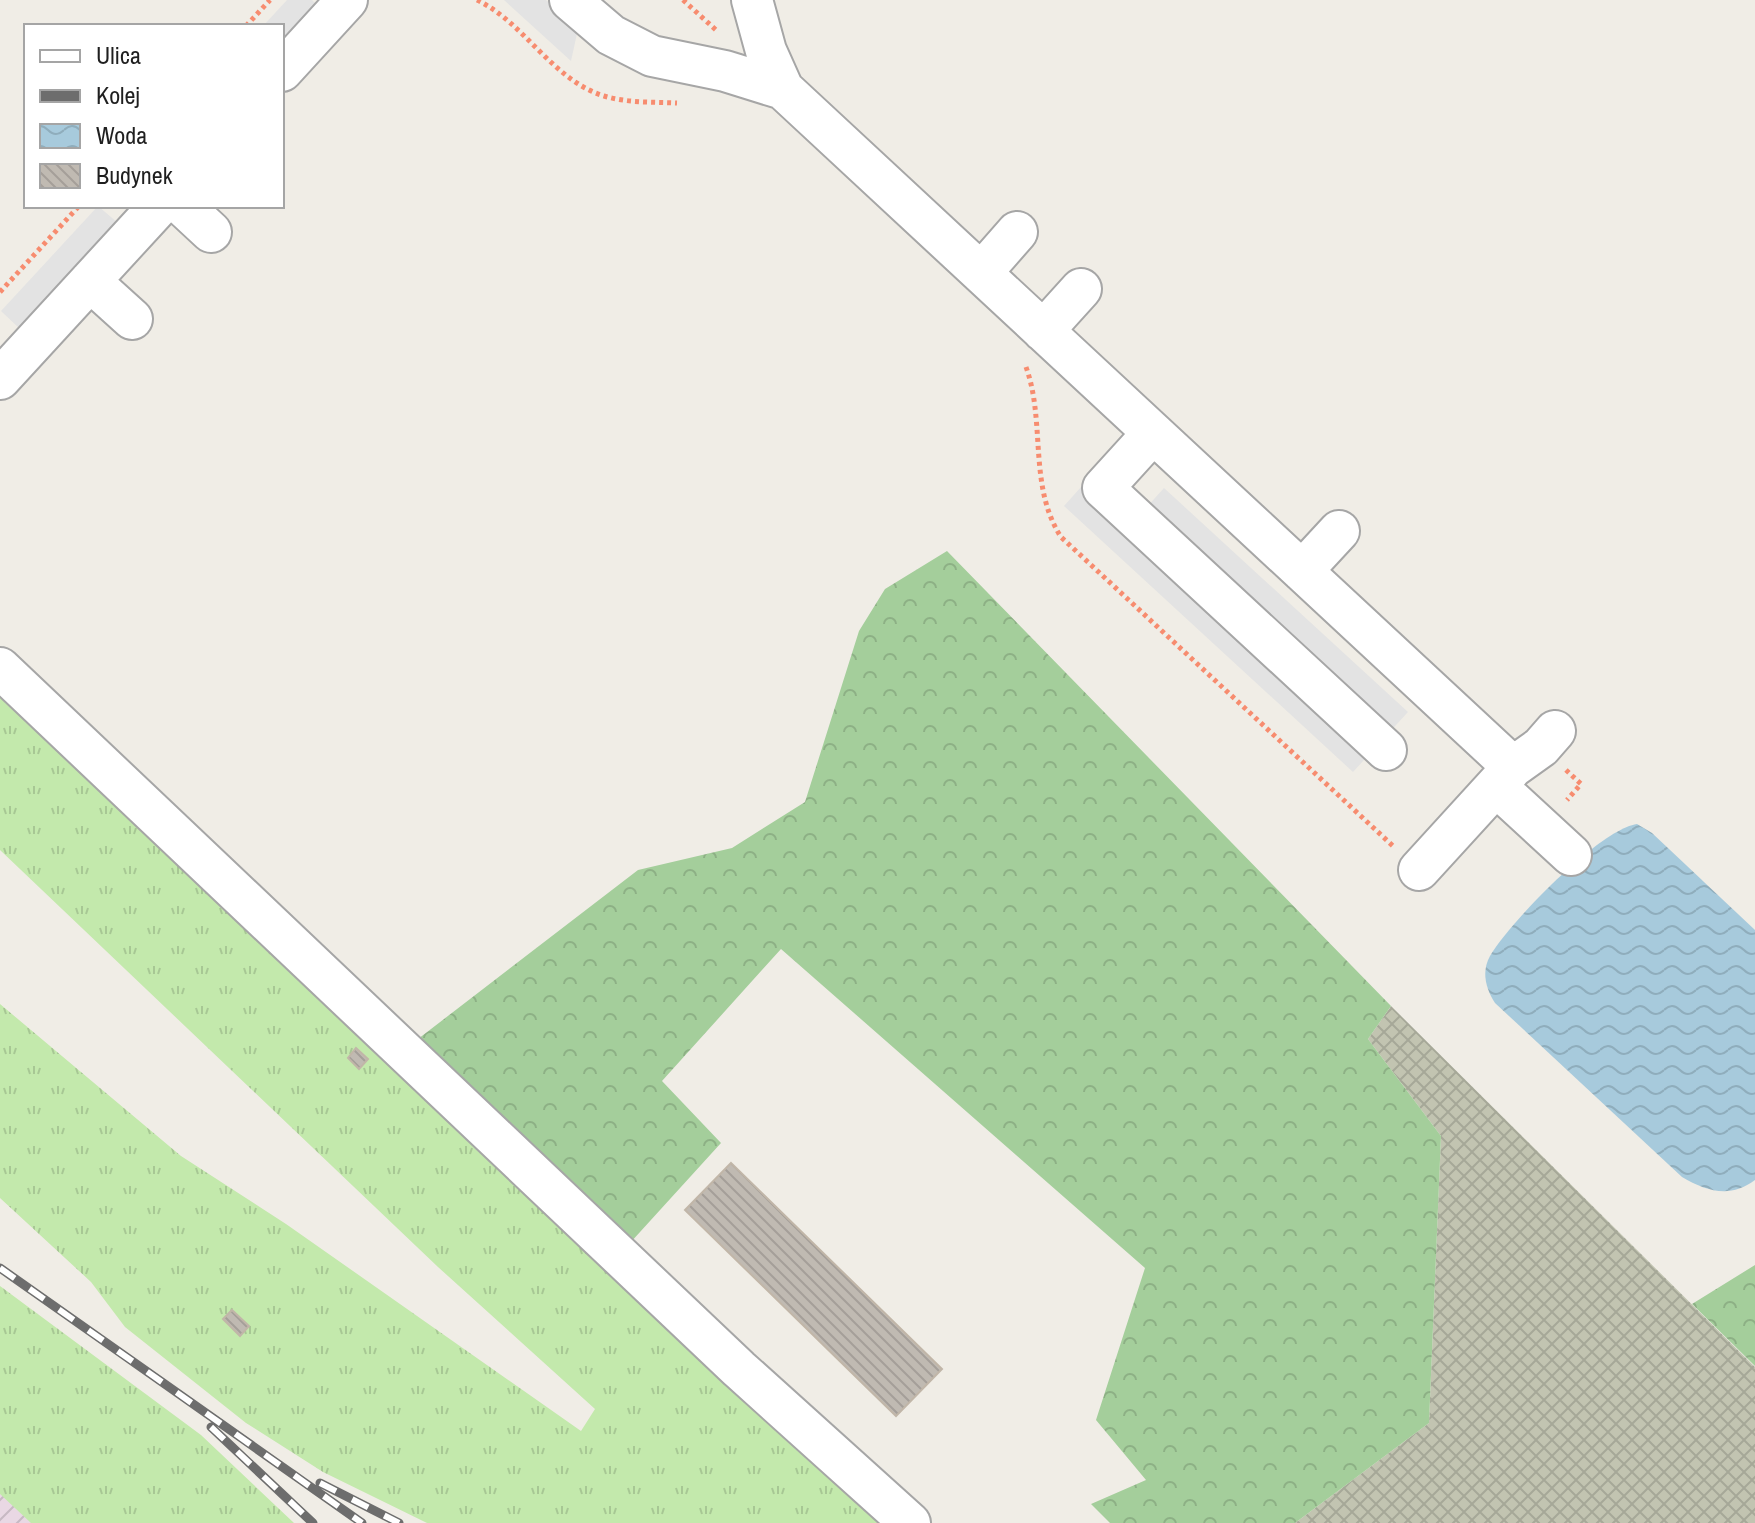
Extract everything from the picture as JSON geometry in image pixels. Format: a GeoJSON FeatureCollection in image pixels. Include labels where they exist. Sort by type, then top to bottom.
{"type":"FeatureCollection","features":[{"type":"Feature","properties":{"kind":"lane"},"geometry":{"type":"LineString","coordinates":[[284,69],[347,0]]}},
{"type":"Feature","properties":{"kind":"lane"},"geometry":{"type":"LineString","coordinates":[[570,0],[611,35],[652,56],[725,45],[783,89],[1302,571],[1505,776],[1571,855]]}},
{"type":"Feature","properties":{"kind":"lane"},"geometry":{"type":"LineString","coordinates":[[725,45],[783,89]]}},
{"type":"Feature","properties":{"kind":"lane"},"geometry":{"type":"LineString","coordinates":[[0,379],[157,208]]}},
{"type":"Feature","properties":{"kind":"lane"},"geometry":{"type":"LineString","coordinates":[[981,273],[1017,232]]}},
{"type":"Feature","properties":{"kind":"lane"},"geometry":{"type":"LineString","coordinates":[[90,281],[132,319]]}},
{"type":"Feature","properties":{"kind":"lane"},"geometry":{"type":"LineString","coordinates":[[1043,331],[1081,289]]}},
{"type":"Feature","properties":{"kind":"lane"},"geometry":{"type":"LineString","coordinates":[[1153,433],[1103,488],[1386,750]]}},
{"type":"Feature","properties":{"kind":"lane"},"geometry":{"type":"LineString","coordinates":[[1302,571],[1339,531]]}},
{"type":"Feature","properties":{"kind":"lane"},"geometry":{"type":"LineString","coordinates":[[0,668],[739,1369],[910,1523]]}},
{"type":"Feature","properties":{"kind":"lane"},"geometry":{"type":"LineString","coordinates":[[1419,870],[1505,776],[1541,747],[1555,731]]}},
{"type":"Feature","properties":{"kind":"path"},"geometry":{"type":"LineString","coordinates":[[248,24],[270,0]]}},
{"type":"Feature","properties":{"kind":"path"},"geometry":{"type":"LineString","coordinates":[[477,0],[499,11],[566,75],[600,95],[617,100],[725,45],[683,0]]}},
{"type":"Feature","properties":{"kind":"path"},"geometry":{"type":"LineString","coordinates":[[0,292],[77,208]]}},
{"type":"Feature","properties":{"kind":"path"},"geometry":{"type":"LineString","coordinates":[[1037,377],[1025,366],[1038,415],[1044,500],[1061,537],[1419,870]]}},
{"type":"Feature","properties":{"kind":"shaded area"},"geometry":{"type":"Polygon","coordinates":[[[287,0],[312,0],[318,6],[284,43],[284,24],[265,24],[287,0]]]}},
{"type":"Feature","properties":{"kind":"shaded area"},"geometry":{"type":"Polygon","coordinates":[[[504,0],[546,0],[578,29],[571,61],[504,0]]]}},
{"type":"Feature","properties":{"kind":"shaded area"},"geometry":{"type":"Polygon","coordinates":[[[96,208],[118,223],[20,329],[1,311],[96,208]]]}},
{"type":"Feature","properties":{"kind":"shaded area"},"geometry":{"type":"Polygon","coordinates":[[[1099,467],[1145,509],[1164,488],[1408,712],[1353,772],[1064,506],[1099,467]]]}},
{"type":"Feature","properties":{"kind":"shaded area"},"geometry":{"type":"Polygon","coordinates":[[[1391,1006],[1755,1367],[1755,1523],[1295,1523],[1429,1423],[1441,1136],[1368,1039],[1391,1006]]]}},
{"type":"Feature","properties":{"kind":"shaded area"},"geometry":{"type":"Polygon","coordinates":[[[0,1491],[34,1523],[0,1523],[0,1491]]]}},
{"type":"Feature","properties":{"kind":"green space"},"geometry":{"type":"Polygon","coordinates":[[[947,551],[1391,1006],[1368,1039],[1441,1136],[1429,1423],[1295,1523],[1110,1523],[1091,1504],[1146,1480],[1096,1420],[1145,1268],[781,949],[662,1081],[721,1143],[630,1243],[418,1039],[638,870],[732,848],[805,802],[859,631],[885,589],[947,551]]]}},
{"type":"Feature","properties":{"kind":"green space"},"geometry":{"type":"Polygon","coordinates":[[[0,682],[892,1523],[427,1523],[323,1472],[246,1423],[125,1327],[91,1282],[0,1198],[0,1004],[181,1156],[286,1224],[581,1431],[595,1409],[438,1267],[0,850],[0,682]]]}},
{"type":"Feature","properties":{"kind":"green space"},"geometry":{"type":"Polygon","coordinates":[[[1755,1265],[1755,1366],[1692,1304],[1755,1265]]]}},
{"type":"Feature","properties":{"kind":"green space"},"geometry":{"type":"Polygon","coordinates":[[[0,1286],[201,1435],[294,1523],[31,1523],[0,1494],[0,1286]]]}},
{"type":"Feature","properties":{"kind":"water"},"geometry":{"type":"Polygon","coordinates":[[[1637,824],[1652,833],[1755,930],[1755,1180],[1736,1190],[1709,1189],[1682,1177],[1495,1003],[1487,986],[1485,974],[1490,956],[1535,901],[1601,842],[1637,824]]]}},
{"type":"Feature","properties":{"kind":"building"},"geometry":{"type":"Polygon","coordinates":[[[356,1048],[368,1059],[359,1069],[348,1058],[356,1048]]]}},
{"type":"Feature","properties":{"kind":"building"},"geometry":{"type":"Polygon","coordinates":[[[731,1163],[942,1369],[896,1416],[685,1210],[731,1163]]]}},
{"type":"Feature","properties":{"kind":"building"},"geometry":{"type":"Polygon","coordinates":[[[232,1310],[249,1326],[240,1336],[223,1319],[232,1310]]]}},
{"type":"Feature","properties":{"kind":"railway"},"geometry":{"type":"LineString","coordinates":[[0,1268],[362,1523]]}},
{"type":"Feature","properties":{"kind":"railway"},"geometry":{"type":"LineString","coordinates":[[211,1427],[313,1523]]}},
{"type":"Feature","properties":{"kind":"railway"},"geometry":{"type":"LineString","coordinates":[[320,1483],[399,1523]]}}]}
